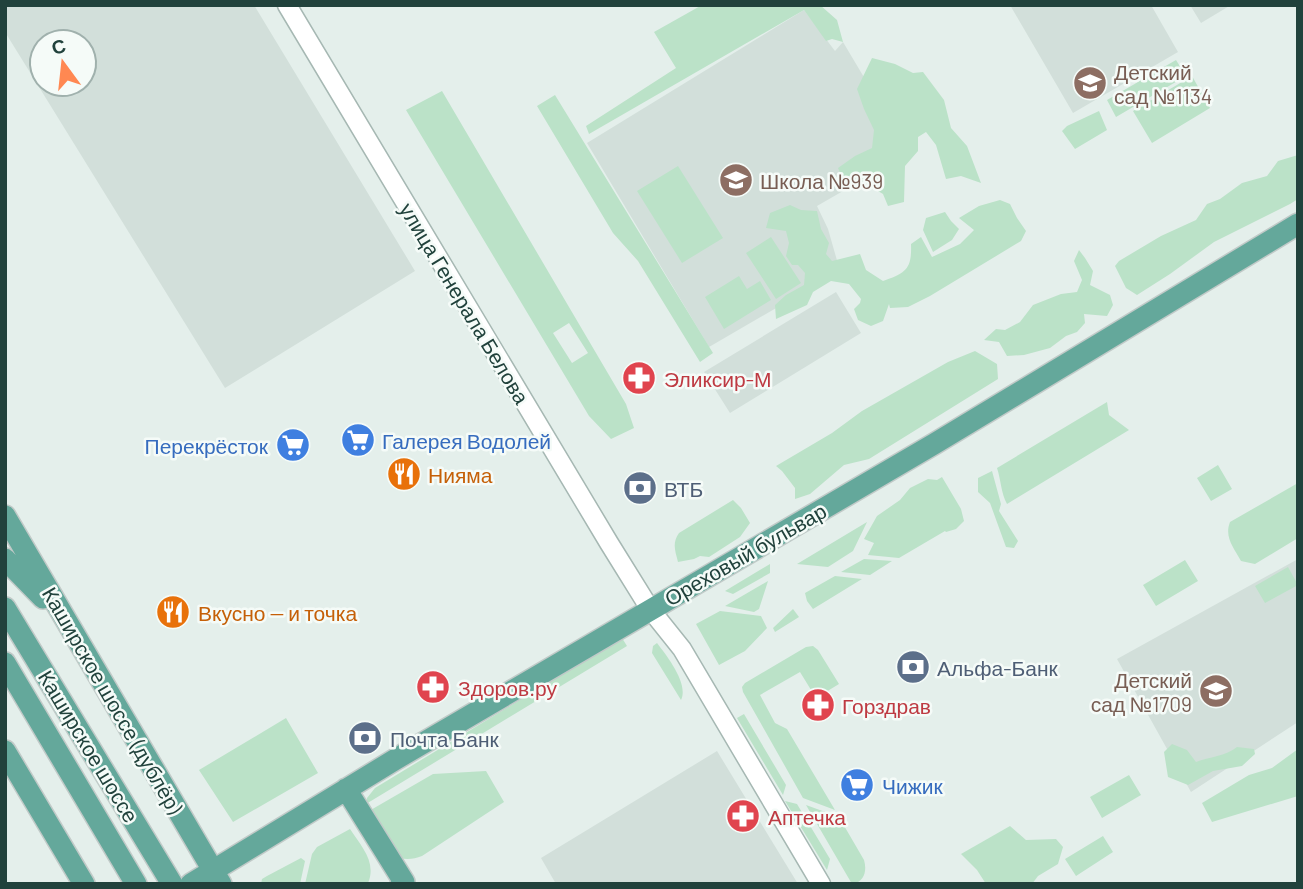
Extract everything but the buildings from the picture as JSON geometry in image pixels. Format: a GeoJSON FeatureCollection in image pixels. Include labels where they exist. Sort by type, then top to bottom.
{"type":"FeatureCollection","features":[{"type":"Feature","properties":{"kind":"main road","name":"Ореховый бульвар"},"geometry":{"type":"LineString","coordinates":[[191,884],[218,877],[346,789],[945,438],[1298,224]]}},
{"type":"Feature","properties":{"kind":"main road","name":"Каширское шоссе (дублёр)"},"geometry":{"type":"LineString","coordinates":[[5,516],[218,877]]}},
{"type":"Feature","properties":{"kind":"main road"},"geometry":{"type":"LineString","coordinates":[[5,559],[69,624]]}},
{"type":"Feature","properties":{"kind":"main road","name":"Каширское шоссе"},"geometry":{"type":"LineString","coordinates":[[5,608],[172,884]]}},
{"type":"Feature","properties":{"kind":"main road","name":"Каширское шоссе"},"geometry":{"type":"LineString","coordinates":[[5,663],[136,884]]}},
{"type":"Feature","properties":{"kind":"main road"},"geometry":{"type":"LineString","coordinates":[[5,751],[84,884]]}},
{"type":"Feature","properties":{"kind":"main road"},"geometry":{"type":"LineString","coordinates":[[346,789],[404,882],[401,884]]}},
{"type":"Feature","properties":{"kind":"street","name":"улица Генерала Белова"},"geometry":{"type":"LineString","coordinates":[[288,5],[608,543],[650,609],[682,649],[821,884]]}},
{"type":"Feature","properties":{"kind":"shaded area"},"geometry":{"type":"Polygon","coordinates":[[[5,5],[254,5],[415,271],[225,388],[46,98],[98,98],[98,28],[28,28],[28,69],[5,32],[5,5]]]}},
{"type":"Feature","properties":{"kind":"shaded area","name":"Детский сад №1134"},"geometry":{"type":"Polygon","coordinates":[[[1010,5],[1151,5],[1178,52],[1073,113],[1010,5]]]}},
{"type":"Feature","properties":{"kind":"shaded area"},"geometry":{"type":"Polygon","coordinates":[[[1190,5],[1231,5],[1201,23],[1190,5]]]}},
{"type":"Feature","properties":{"kind":"shaded area","name":"Школа №939"},"geometry":{"type":"Polygon","coordinates":[[[804,10],[835,51],[843,42],[909,153],[817,206],[828,229],[840,271],[709,347],[587,143],[804,10]]]}},
{"type":"Feature","properties":{"kind":"shaded area"},"geometry":{"type":"Polygon","coordinates":[[[836,292],[861,333],[730,413],[704,372],[836,292]]]}},
{"type":"Feature","properties":{"kind":"shaded area","name":"Детский сад №1709"},"geometry":{"type":"Polygon","coordinates":[[[1298,559],[1298,722],[1191,792],[1117,659],[1298,559]]]}},
{"type":"Feature","properties":{"kind":"shaded area"},"geometry":{"type":"Polygon","coordinates":[[[717,751],[798,884],[556,884],[541,858],[717,751]]]}},
{"type":"Feature","properties":{"kind":"green space"},"geometry":{"type":"Polygon","coordinates":[[[702,5],[820,5],[837,20],[843,42],[832,39],[826,41],[804,10],[589,134],[586,126],[676,68],[654,32],[702,5]]]}},
{"type":"Feature","properties":{"kind":"green space"},"geometry":{"type":"Polygon","coordinates":[[[872,58],[895,64],[913,73],[923,72],[944,100],[951,128],[967,146],[981,183],[961,176],[946,179],[936,145],[926,132],[918,137],[918,151],[905,166],[904,202],[888,206],[883,194],[863,182],[844,182],[838,168],[872,148],[874,130],[857,89],[872,58]]]}},
{"type":"Feature","properties":{"kind":"green space"},"geometry":{"type":"Polygon","coordinates":[[[1176,60],[1186,76],[1116,117],[1107,100],[1176,60]]]}},
{"type":"Feature","properties":{"kind":"green space"},"geometry":{"type":"Polygon","coordinates":[[[1192,76],[1210,108],[1152,143],[1133,111],[1192,76]]]}},
{"type":"Feature","properties":{"kind":"green space"},"geometry":{"type":"Polygon","coordinates":[[[442,91],[626,404],[634,428],[611,439],[589,416],[406,110],[442,91]],[[569,323],[553,333],[572,363],[588,353],[569,323]]]}},
{"type":"Feature","properties":{"kind":"green space"},"geometry":{"type":"Polygon","coordinates":[[[555,95],[713,353],[700,362],[638,261],[613,233],[537,106],[555,95]]]}},
{"type":"Feature","properties":{"kind":"green space"},"geometry":{"type":"Polygon","coordinates":[[[1099,111],[1107,130],[1075,149],[1062,131],[1099,111]]]}},
{"type":"Feature","properties":{"kind":"green space"},"geometry":{"type":"Polygon","coordinates":[[[1298,155],[1298,199],[1214,242],[1137,295],[1126,288],[1115,266],[1119,261],[1161,236],[1196,220],[1207,204],[1220,199],[1242,183],[1267,176],[1278,161],[1298,155]]]}},
{"type":"Feature","properties":{"kind":"green space"},"geometry":{"type":"Polygon","coordinates":[[[678,166],[723,238],[682,263],[637,191],[678,166]]]}},
{"type":"Feature","properties":{"kind":"green space"},"geometry":{"type":"Polygon","coordinates":[[[1000,200],[1010,204],[1026,231],[1021,241],[908,307],[890,308],[889,304],[883,321],[871,326],[858,320],[854,309],[861,299],[849,284],[831,281],[813,292],[807,305],[776,319],[775,305],[804,285],[805,273],[798,265],[792,265],[786,256],[789,243],[786,231],[766,228],[770,213],[790,205],[801,210],[817,211],[821,229],[829,243],[826,254],[832,261],[860,254],[866,270],[883,281],[906,269],[909,265],[911,244],[921,237],[932,257],[960,244],[974,230],[959,218],[979,206],[1000,200]]]}},
{"type":"Feature","properties":{"kind":"green space"},"geometry":{"type":"Polygon","coordinates":[[[945,212],[959,229],[952,240],[933,252],[923,230],[926,218],[945,212]]]}},
{"type":"Feature","properties":{"kind":"green space"},"geometry":{"type":"Polygon","coordinates":[[[771,237],[801,283],[776,299],[746,253],[771,237]]]}},
{"type":"Feature","properties":{"kind":"green space"},"geometry":{"type":"Polygon","coordinates":[[[1079,250],[1093,271],[1090,285],[1110,295],[1113,305],[1107,316],[1084,314],[1085,323],[1077,332],[1066,336],[1050,348],[1024,355],[1007,356],[999,342],[984,340],[996,329],[1005,330],[1020,322],[1033,305],[1061,294],[1077,292],[1082,280],[1074,261],[1079,250]]]}},
{"type":"Feature","properties":{"kind":"green space"},"geometry":{"type":"Polygon","coordinates":[[[739,276],[747,289],[760,281],[771,300],[724,329],[705,297],[739,276]]]}},
{"type":"Feature","properties":{"kind":"green space"},"geometry":{"type":"Polygon","coordinates":[[[975,351],[997,364],[998,379],[869,459],[844,465],[810,494],[795,499],[795,488],[776,466],[832,433],[862,411],[948,362],[975,351]]]}},
{"type":"Feature","properties":{"kind":"green space"},"geometry":{"type":"Polygon","coordinates":[[[1107,402],[1109,415],[1129,430],[1007,504],[997,468],[1107,402]]]}},
{"type":"Feature","properties":{"kind":"green space"},"geometry":{"type":"Polygon","coordinates":[[[1218,465],[1232,489],[1211,501],[1197,478],[1218,465]]]}},
{"type":"Feature","properties":{"kind":"green space"},"geometry":{"type":"Polygon","coordinates":[[[992,471],[1001,504],[999,511],[1018,541],[1014,548],[1006,547],[990,503],[978,492],[978,478],[992,471]]]}},
{"type":"Feature","properties":{"kind":"green space"},"geometry":{"type":"Polygon","coordinates":[[[942,477],[961,509],[964,521],[956,529],[945,531],[899,558],[868,555],[874,543],[864,539],[877,516],[900,500],[910,488],[928,479],[937,480],[942,477]]]}},
{"type":"Feature","properties":{"kind":"green space"},"geometry":{"type":"Polygon","coordinates":[[[1298,483],[1298,538],[1255,564],[1241,561],[1229,538],[1230,522],[1298,483]]]}},
{"type":"Feature","properties":{"kind":"green space"},"geometry":{"type":"Polygon","coordinates":[[[733,500],[750,523],[740,537],[709,557],[700,556],[678,562],[675,543],[679,533],[733,500]]]}},
{"type":"Feature","properties":{"kind":"green space"},"geometry":{"type":"Polygon","coordinates":[[[867,522],[853,551],[828,567],[797,564],[867,522]]]}},
{"type":"Feature","properties":{"kind":"green space"},"geometry":{"type":"Polygon","coordinates":[[[864,559],[892,561],[870,575],[841,572],[864,559]]]}},
{"type":"Feature","properties":{"kind":"green space"},"geometry":{"type":"Polygon","coordinates":[[[1185,560],[1198,581],[1156,606],[1143,585],[1185,560]]]}},
{"type":"Feature","properties":{"kind":"green space"},"geometry":{"type":"Polygon","coordinates":[[[770,564],[770,573],[733,594],[725,591],[770,564]]]}},
{"type":"Feature","properties":{"kind":"green space"},"geometry":{"type":"Polygon","coordinates":[[[1288,567],[1298,585],[1265,603],[1255,586],[1288,567]]]}},
{"type":"Feature","properties":{"kind":"green space"},"geometry":{"type":"Polygon","coordinates":[[[835,576],[862,579],[813,609],[805,593],[835,576]]]}},
{"type":"Feature","properties":{"kind":"green space"},"geometry":{"type":"Polygon","coordinates":[[[768,581],[759,609],[754,612],[725,606],[768,581]]]}},
{"type":"Feature","properties":{"kind":"green space"},"geometry":{"type":"Polygon","coordinates":[[[793,609],[799,617],[775,632],[773,628],[793,609]]]}},
{"type":"Feature","properties":{"kind":"green space"},"geometry":{"type":"Polygon","coordinates":[[[720,611],[761,616],[767,628],[745,651],[719,665],[696,624],[720,611]]]}},
{"type":"Feature","properties":{"kind":"green space"},"geometry":{"type":"Polygon","coordinates":[[[622,638],[627,646],[366,804],[375,788],[622,638]]]}},
{"type":"Feature","properties":{"kind":"green space"},"geometry":{"type":"Polygon","coordinates":[[[657,643],[680,678],[683,693],[681,700],[652,653],[653,646],[657,643]]]}},
{"type":"Feature","properties":{"kind":"green space"},"geometry":{"type":"Polygon","coordinates":[[[813,646],[839,684],[816,698],[800,672],[760,695],[775,723],[787,729],[835,810],[803,798],[742,687],[806,647],[813,646]]]}},
{"type":"Feature","properties":{"kind":"green space"},"geometry":{"type":"Polygon","coordinates":[[[744,714],[786,785],[783,795],[737,718],[744,714]]]}},
{"type":"Feature","properties":{"kind":"green space"},"geometry":{"type":"Polygon","coordinates":[[[286,718],[318,773],[233,822],[199,770],[286,718]]]}},
{"type":"Feature","properties":{"kind":"green space"},"geometry":{"type":"Polygon","coordinates":[[[1172,744],[1187,750],[1196,762],[1237,747],[1254,749],[1255,754],[1242,766],[1213,771],[1188,785],[1168,777],[1164,752],[1172,744]]]}},
{"type":"Feature","properties":{"kind":"green space"},"geometry":{"type":"Polygon","coordinates":[[[1298,749],[1298,796],[1212,822],[1202,803],[1249,775],[1272,768],[1298,749]]]}},
{"type":"Feature","properties":{"kind":"green space"},"geometry":{"type":"Polygon","coordinates":[[[486,771],[504,802],[422,856],[399,858],[369,811],[433,774],[486,771]]]}},
{"type":"Feature","properties":{"kind":"green space"},"geometry":{"type":"Polygon","coordinates":[[[1129,775],[1141,795],[1102,818],[1090,797],[1129,775]]]}},
{"type":"Feature","properties":{"kind":"green space"},"geometry":{"type":"Polygon","coordinates":[[[785,801],[797,804],[830,859],[827,870],[785,801]]]}},
{"type":"Feature","properties":{"kind":"green space"},"geometry":{"type":"Polygon","coordinates":[[[806,805],[839,817],[864,860],[865,871],[860,881],[852,884],[806,805]]]}},
{"type":"Feature","properties":{"kind":"green space"},"geometry":{"type":"Polygon","coordinates":[[[1010,826],[1026,840],[1056,839],[1063,847],[1058,864],[1038,876],[1032,884],[986,884],[961,854],[1010,826]]]}},
{"type":"Feature","properties":{"kind":"green space"},"geometry":{"type":"Polygon","coordinates":[[[350,829],[369,861],[371,868],[368,883],[305,884],[312,854],[317,847],[350,829]]]}},
{"type":"Feature","properties":{"kind":"green space"},"geometry":{"type":"Polygon","coordinates":[[[1103,836],[1113,852],[1076,876],[1065,859],[1103,836]]]}},
{"type":"Feature","properties":{"kind":"green space"},"geometry":{"type":"Polygon","coordinates":[[[301,858],[305,861],[300,884],[261,884],[262,879],[301,858]]]}},
{"type":"Feature","properties":{"kind":"place","name":"Детский сад №1134"},"geometry":{"type":"Point","coordinates":[1090,83]}},
{"type":"Feature","properties":{"kind":"place","name":"Школа №939"},"geometry":{"type":"Point","coordinates":[736,180]}},
{"type":"Feature","properties":{"kind":"place","name":"Эликсир-М"},"geometry":{"type":"Point","coordinates":[639,378]}},
{"type":"Feature","properties":{"kind":"place","name":"Галерея Водолей"},"geometry":{"type":"Point","coordinates":[358,440]}},
{"type":"Feature","properties":{"kind":"place","name":"Перекрёсток"},"geometry":{"type":"Point","coordinates":[293,445]}},
{"type":"Feature","properties":{"kind":"place","name":"Нияма"},"geometry":{"type":"Point","coordinates":[404,474]}},
{"type":"Feature","properties":{"kind":"place","name":"ВТБ"},"geometry":{"type":"Point","coordinates":[640,488]}},
{"type":"Feature","properties":{"kind":"place","name":"Вкусно — и точка"},"geometry":{"type":"Point","coordinates":[173,612]}},
{"type":"Feature","properties":{"kind":"place","name":"Альфа-Банк"},"geometry":{"type":"Point","coordinates":[913,667]}},
{"type":"Feature","properties":{"kind":"place","name":"Здоров.ру"},"geometry":{"type":"Point","coordinates":[433,687]}},
{"type":"Feature","properties":{"kind":"place","name":"Детский сад №1709"},"geometry":{"type":"Point","coordinates":[1216,691]}},
{"type":"Feature","properties":{"kind":"place","name":"Горздрав"},"geometry":{"type":"Point","coordinates":[818,705]}},
{"type":"Feature","properties":{"kind":"place","name":"Почта Банк"},"geometry":{"type":"Point","coordinates":[365,738]}},
{"type":"Feature","properties":{"kind":"place","name":"Чижик"},"geometry":{"type":"Point","coordinates":[857,785]}},
{"type":"Feature","properties":{"kind":"place","name":"Аптечка"},"geometry":{"type":"Point","coordinates":[743,816]}}]}
